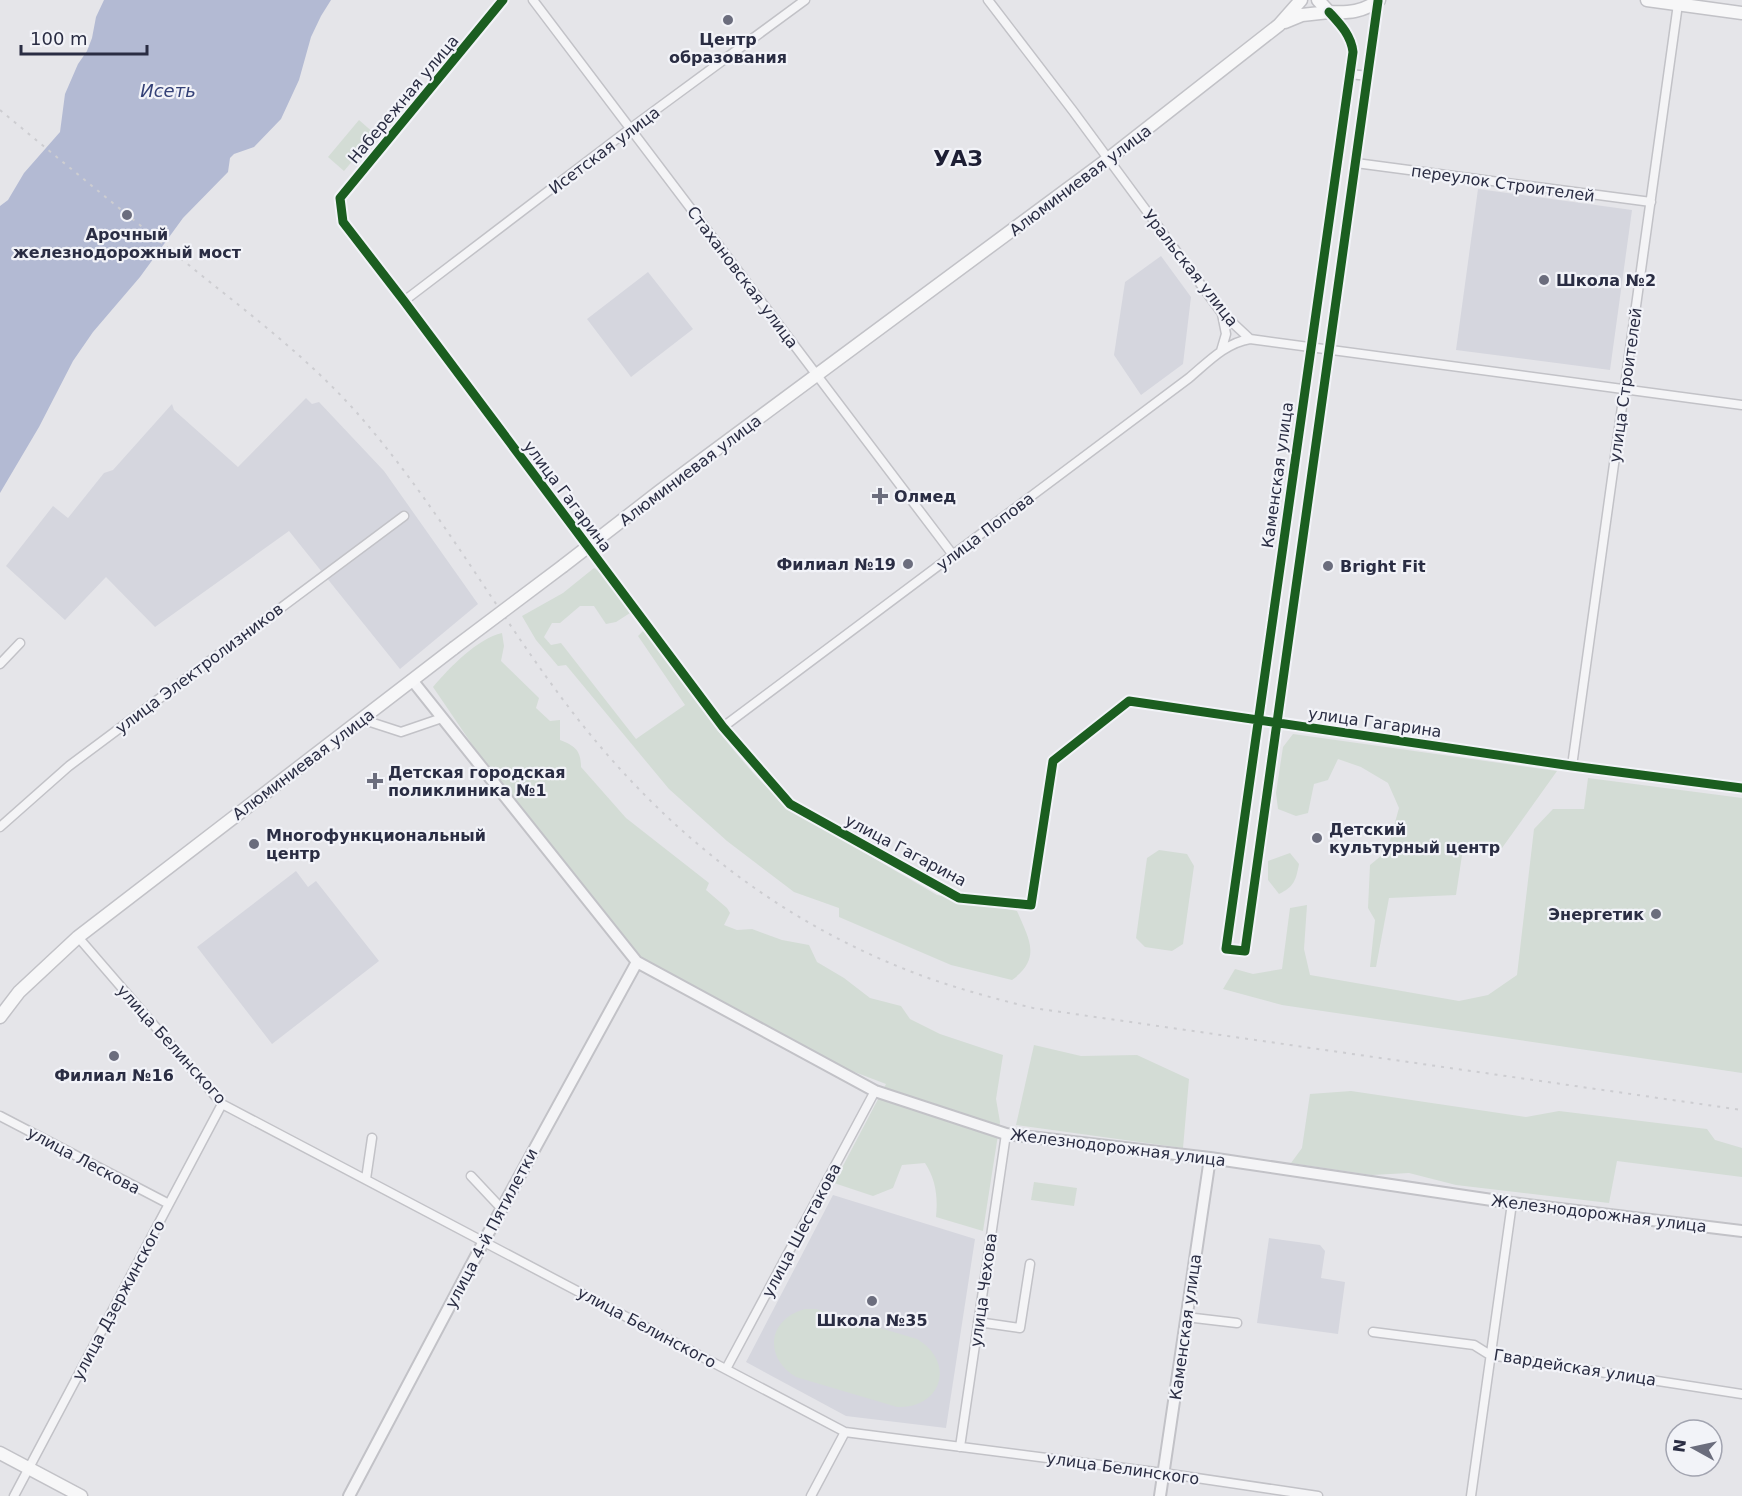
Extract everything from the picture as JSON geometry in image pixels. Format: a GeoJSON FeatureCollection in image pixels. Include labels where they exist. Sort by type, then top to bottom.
{"type":"FeatureCollection","features":[{"type":"Feature","properties":{"kind":"main road"},"geometry":{"type":"LineString","coordinates":[[1279,25],[1300,0]]}},
{"type":"Feature","properties":{"kind":"main road"},"geometry":{"type":"LineString","coordinates":[[1318,0],[1329,12]]}},
{"type":"Feature","properties":{"kind":"main road"},"geometry":{"type":"LineString","coordinates":[[1279,25],[1302,15],[1361,11],[1379,0]]}},
{"type":"Feature","properties":{"kind":"main road"},"geometry":{"type":"LineString","coordinates":[[1647,0],[1742,13]]}},
{"type":"Feature","properties":{"kind":"main road","name":"Алюминиевая улица"},"geometry":{"type":"LineString","coordinates":[[0,1017],[19,992],[78,937],[453,648],[660,491],[1108,159],[1279,25]]}},
{"type":"Feature","properties":{"kind":"main road"},"geometry":{"type":"LineString","coordinates":[[0,1453],[81,1496]]}},
{"type":"Feature","properties":{"kind":"street","name":"Набережная улица"},"geometry":{"type":"LineString","coordinates":[[343,222],[340,198],[503,0]]}},
{"type":"Feature","properties":{"kind":"street","name":"Стахановская улица"},"geometry":{"type":"LineString","coordinates":[[533,0],[953,555]]}},
{"type":"Feature","properties":{"kind":"street","name":"Исетская улица"},"geometry":{"type":"LineString","coordinates":[[404,301],[631,128],[805,0]]}},
{"type":"Feature","properties":{"kind":"street","name":"Уральская улица"},"geometry":{"type":"LineString","coordinates":[[988,0],[1221,312],[1250,339],[1742,405]]}},
{"type":"Feature","properties":{"kind":"street"},"geometry":{"type":"LineString","coordinates":[[1278,724],[1379,0]]}},
{"type":"Feature","properties":{"kind":"street","name":"улица Строителей"},"geometry":{"type":"LineString","coordinates":[[1572,766],[1678,4]]}},
{"type":"Feature","properties":{"kind":"street","name":"Каменская улица"},"geometry":{"type":"LineString","coordinates":[[1278,724],[1245,951],[1226,949],[1353,51],[1350,39],[1329,12]]}},
{"type":"Feature","properties":{"kind":"street"},"geometry":{"type":"LineString","coordinates":[[1350,74],[1368,76]]}},
{"type":"Feature","properties":{"kind":"street","name":"переулок Строителей"},"geometry":{"type":"LineString","coordinates":[[1356,163],[1651,202]]}},
{"type":"Feature","properties":{"kind":"street","name":"улица Гагарина"},"geometry":{"type":"LineString","coordinates":[[343,222],[723,727],[790,804],[959,898],[1031,905],[1053,761],[1129,701],[1572,766],[1742,788]]}},
{"type":"Feature","properties":{"kind":"street"},"geometry":{"type":"LineString","coordinates":[[1221,312],[1226,334],[1221,351]]}},
{"type":"Feature","properties":{"kind":"street","name":"улица Попова"},"geometry":{"type":"LineString","coordinates":[[723,727],[1189,378],[1221,351],[1236,341],[1250,339]]}},
{"type":"Feature","properties":{"kind":"street","name":"улица Электролизников"},"geometry":{"type":"LineString","coordinates":[[0,827],[69,766],[404,516]]}},
{"type":"Feature","properties":{"kind":"street"},"geometry":{"type":"LineString","coordinates":[[0,664],[20,643]]}},
{"type":"Feature","properties":{"kind":"street","name":"Железнодорожная улица"},"geometry":{"type":"LineString","coordinates":[[412,680],[637,962],[875,1091],[1006,1134],[1210,1158],[1512,1203],[1742,1231]]}},
{"type":"Feature","properties":{"kind":"street"},"geometry":{"type":"LineString","coordinates":[[362,719],[401,732],[442,718]]}},
{"type":"Feature","properties":{"kind":"street","name":"улица Белинского"},"geometry":{"type":"LineString","coordinates":[[78,937],[222,1104],[845,1432],[1163,1473],[1318,1496]]}},
{"type":"Feature","properties":{"kind":"street","name":"улица 4-й Пятилетки"},"geometry":{"type":"LineString","coordinates":[[349,1496],[501,1208],[637,962]]}},
{"type":"Feature","properties":{"kind":"street","name":"улица Шестакова"},"geometry":{"type":"LineString","coordinates":[[726,1369],[875,1091]]}},
{"type":"Feature","properties":{"kind":"street","name":"улица Дзержинского"},"geometry":{"type":"LineString","coordinates":[[14,1496],[222,1104]]}},
{"type":"Feature","properties":{"kind":"street","name":"улица Лескова"},"geometry":{"type":"LineString","coordinates":[[0,1116],[169,1204]]}},
{"type":"Feature","properties":{"kind":"street","name":"улица Чехова"},"geometry":{"type":"LineString","coordinates":[[960,1447],[1006,1134]]}},
{"type":"Feature","properties":{"kind":"street"},"geometry":{"type":"LineString","coordinates":[[366,1179],[372,1138]]}},
{"type":"Feature","properties":{"kind":"street","name":"Каменская улица"},"geometry":{"type":"LineString","coordinates":[[1160,1496],[1210,1158]]}},
{"type":"Feature","properties":{"kind":"street"},"geometry":{"type":"LineString","coordinates":[[471,1176],[501,1208]]}},
{"type":"Feature","properties":{"kind":"street"},"geometry":{"type":"LineString","coordinates":[[1471,1496],[1512,1203]]}},
{"type":"Feature","properties":{"kind":"street"},"geometry":{"type":"LineString","coordinates":[[978,1322],[1020,1328],[1030,1264]]}},
{"type":"Feature","properties":{"kind":"street"},"geometry":{"type":"LineString","coordinates":[[1186,1317],[1237,1323]]}},
{"type":"Feature","properties":{"kind":"street","name":"Гвардейская улица"},"geometry":{"type":"LineString","coordinates":[[1373,1332],[1474,1345],[1490,1355],[1742,1394]]}},
{"type":"Feature","properties":{"kind":"street"},"geometry":{"type":"LineString","coordinates":[[811,1496],[845,1432]]}},
{"type":"Feature","properties":{"kind":"shaded area"},"geometry":{"type":"Polygon","coordinates":[[[359,120],[375,134],[344,171],[328,157],[359,120]]]}},
{"type":"Feature","properties":{"kind":"shaded area","name":"Школа №2"},"geometry":{"type":"Polygon","coordinates":[[[1478,189],[1632,210],[1610,370],[1456,350],[1478,189]]]}},
{"type":"Feature","properties":{"kind":"shaded area"},"geometry":{"type":"Polygon","coordinates":[[[1161,256],[1191,297],[1183,364],[1141,395],[1114,355],[1125,282],[1161,256]]]}},
{"type":"Feature","properties":{"kind":"shaded area"},"geometry":{"type":"Polygon","coordinates":[[[648,272],[693,329],[631,377],[587,319],[648,272]]]}},
{"type":"Feature","properties":{"kind":"shaded area"},"geometry":{"type":"Polygon","coordinates":[[[306,398],[312,404],[319,402],[384,471],[478,604],[400,669],[289,531],[155,627],[106,577],[65,620],[6,566],[53,506],[68,518],[104,473],[113,470],[172,404],[174,410],[238,467],[306,398]]]}},
{"type":"Feature","properties":{"kind":"shaded area"},"geometry":{"type":"Polygon","coordinates":[[[594,568],[602,573],[630,613],[616,622],[606,624],[594,606],[580,606],[560,623],[552,623],[544,637],[551,645],[561,643],[636,739],[685,705],[638,636],[644,630],[731,748],[770,791],[791,810],[937,895],[1017,911],[1026,930],[1030,948],[1027,964],[1021,972],[1012,980],[951,965],[839,917],[839,908],[794,892],[727,841],[669,789],[566,665],[558,666],[536,640],[522,616],[563,593],[594,568]]]}},
{"type":"Feature","properties":{"kind":"shaded area"},"geometry":{"type":"Polygon","coordinates":[[[502,633],[504,646],[501,661],[539,698],[536,708],[550,721],[560,720],[560,740],[576,749],[580,756],[581,767],[626,818],[709,883],[706,890],[730,913],[724,925],[737,930],[752,929],[782,940],[809,945],[817,962],[844,978],[870,998],[901,1006],[910,1019],[940,1034],[1003,1055],[996,1099],[1000,1122],[983,1231],[936,1217],[935,1189],[932,1176],[925,1163],[902,1165],[893,1188],[873,1196],[834,1183],[886,1084],[844,1068],[640,957],[484,762],[433,687],[474,647],[502,633]]]}},
{"type":"Feature","properties":{"kind":"shaded area"},"geometry":{"type":"Polygon","coordinates":[[[1293,734],[1557,771],[1502,848],[1464,842],[1456,895],[1389,898],[1376,967],[1370,967],[1375,920],[1368,908],[1370,865],[1387,851],[1399,808],[1388,783],[1361,767],[1338,759],[1328,780],[1314,784],[1308,813],[1296,816],[1278,809],[1276,793],[1283,747],[1293,734]]]}},
{"type":"Feature","properties":{"kind":"shaded area","name":"Энергетик"},"geometry":{"type":"Polygon","coordinates":[[[1588,778],[1742,798],[1742,1073],[1282,1005],[1223,989],[1235,969],[1253,974],[1282,969],[1290,908],[1307,905],[1304,949],[1310,975],[1459,1001],[1488,995],[1517,975],[1534,829],[1553,809],[1584,809],[1588,778]]]}},
{"type":"Feature","properties":{"kind":"shaded area"},"geometry":{"type":"Polygon","coordinates":[[[1159,850],[1187,854],[1194,866],[1183,944],[1172,951],[1145,947],[1136,938],[1147,858],[1159,850]]]}},
{"type":"Feature","properties":{"kind":"shaded area"},"geometry":{"type":"Polygon","coordinates":[[[1290,853],[1299,864],[1297,874],[1291,886],[1279,894],[1268,880],[1268,861],[1290,853]]]}},
{"type":"Feature","properties":{"kind":"shaded area"},"geometry":{"type":"Polygon","coordinates":[[[296,871],[308,887],[316,881],[379,961],[272,1044],[197,947],[296,871]]]}},
{"type":"Feature","properties":{"kind":"shaded area"},"geometry":{"type":"Polygon","coordinates":[[[1034,1045],[1081,1056],[1137,1055],[1189,1079],[1183,1148],[1016,1125],[1034,1045]]]}},
{"type":"Feature","properties":{"kind":"shaded area"},"geometry":{"type":"Polygon","coordinates":[[[1351,1091],[1526,1117],[1559,1111],[1707,1129],[1715,1140],[1742,1148],[1742,1177],[1617,1161],[1609,1203],[1456,1185],[1409,1173],[1372,1175],[1291,1163],[1302,1148],[1310,1094],[1351,1091]]]}},
{"type":"Feature","properties":{"kind":"shaded area"},"geometry":{"type":"Polygon","coordinates":[[[1034,1182],[1077,1188],[1074,1206],[1031,1200],[1034,1182]]]}},
{"type":"Feature","properties":{"kind":"shaded area","name":"Школа №35"},"geometry":{"type":"Polygon","coordinates":[[[833,1195],[975,1239],[946,1428],[846,1416],[746,1362],[833,1195]]]}},
{"type":"Feature","properties":{"kind":"shaded area"},"geometry":{"type":"Polygon","coordinates":[[[1269,1238],[1320,1245],[1325,1251],[1321,1278],[1345,1282],[1338,1334],[1257,1323],[1269,1238]]]}},
{"type":"Feature","properties":{"kind":"shaded area"},"geometry":{"type":"Polygon","coordinates":[[[805,1309],[816,1309],[917,1339],[937,1360],[940,1371],[939,1382],[925,1400],[912,1406],[897,1407],[796,1377],[785,1369],[778,1359],[774,1339],[783,1321],[805,1309]]]}},
{"type":"Feature","properties":{"kind":"water","name":"Исеть"},"geometry":{"type":"Polygon","coordinates":[[[104,0],[331,0],[311,37],[299,80],[281,119],[254,147],[234,154],[230,158],[228,172],[183,218],[140,277],[93,332],[73,361],[39,427],[0,493],[0,206],[8,200],[24,173],[60,132],[65,94],[78,64],[87,51],[96,17],[104,0]]]}},
{"type":"Feature","properties":{"kind":"railway"},"geometry":{"type":"LineString","coordinates":[[0,110],[262,324],[322,376],[387,448],[541,669],[602,748],[679,828],[765,895],[812,924],[861,950],[912,972],[972,992],[1033,1008],[1742,1110]]}},
{"type":"Feature","properties":{"kind":"cycle path"},"geometry":{"type":"LineString","coordinates":[[503,0],[340,198],[343,222],[723,727],[790,804],[959,898],[1031,905],[1053,761],[1129,701],[1572,766],[1742,788]]}},
{"type":"Feature","properties":{"kind":"cycle path"},"geometry":{"type":"LineString","coordinates":[[1329,12],[1341,25],[1353,52],[1226,949],[1245,951],[1378,1]]}},
{"type":"Feature","properties":{"kind":"place","name":"Центр образования"},"geometry":{"type":"Point","coordinates":[728,20]}},
{"type":"Feature","properties":{"kind":"place","name":"Арочный железнодорожный мост"},"geometry":{"type":"Point","coordinates":[127,215]}},
{"type":"Feature","properties":{"kind":"place","name":"Школа №2"},"geometry":{"type":"Point","coordinates":[1544,280]}},
{"type":"Feature","properties":{"kind":"place","name":"Олмед"},"geometry":{"type":"Point","coordinates":[880,496]}},
{"type":"Feature","properties":{"kind":"place","name":"Филиал №19"},"geometry":{"type":"Point","coordinates":[908,564]}},
{"type":"Feature","properties":{"kind":"place","name":"Bright Fit"},"geometry":{"type":"Point","coordinates":[1328,566]}},
{"type":"Feature","properties":{"kind":"place","name":"Детская городская поликлиника №1"},"geometry":{"type":"Point","coordinates":[375,781]}},
{"type":"Feature","properties":{"kind":"place","name":"Детский культурный центр"},"geometry":{"type":"Point","coordinates":[1317,838]}},
{"type":"Feature","properties":{"kind":"place","name":"Многофункциональный центр"},"geometry":{"type":"Point","coordinates":[254,844]}},
{"type":"Feature","properties":{"kind":"place","name":"Энергетик"},"geometry":{"type":"Point","coordinates":[1656,914]}},
{"type":"Feature","properties":{"kind":"place","name":"Филиал №16"},"geometry":{"type":"Point","coordinates":[114,1056]}},
{"type":"Feature","properties":{"kind":"place","name":"Школа №35"},"geometry":{"type":"Point","coordinates":[872,1301]}},
{"type":"Feature","properties":{"kind":"district","name":"УАЗ"},"geometry":{"type":"Point","coordinates":[958,158]}}]}
